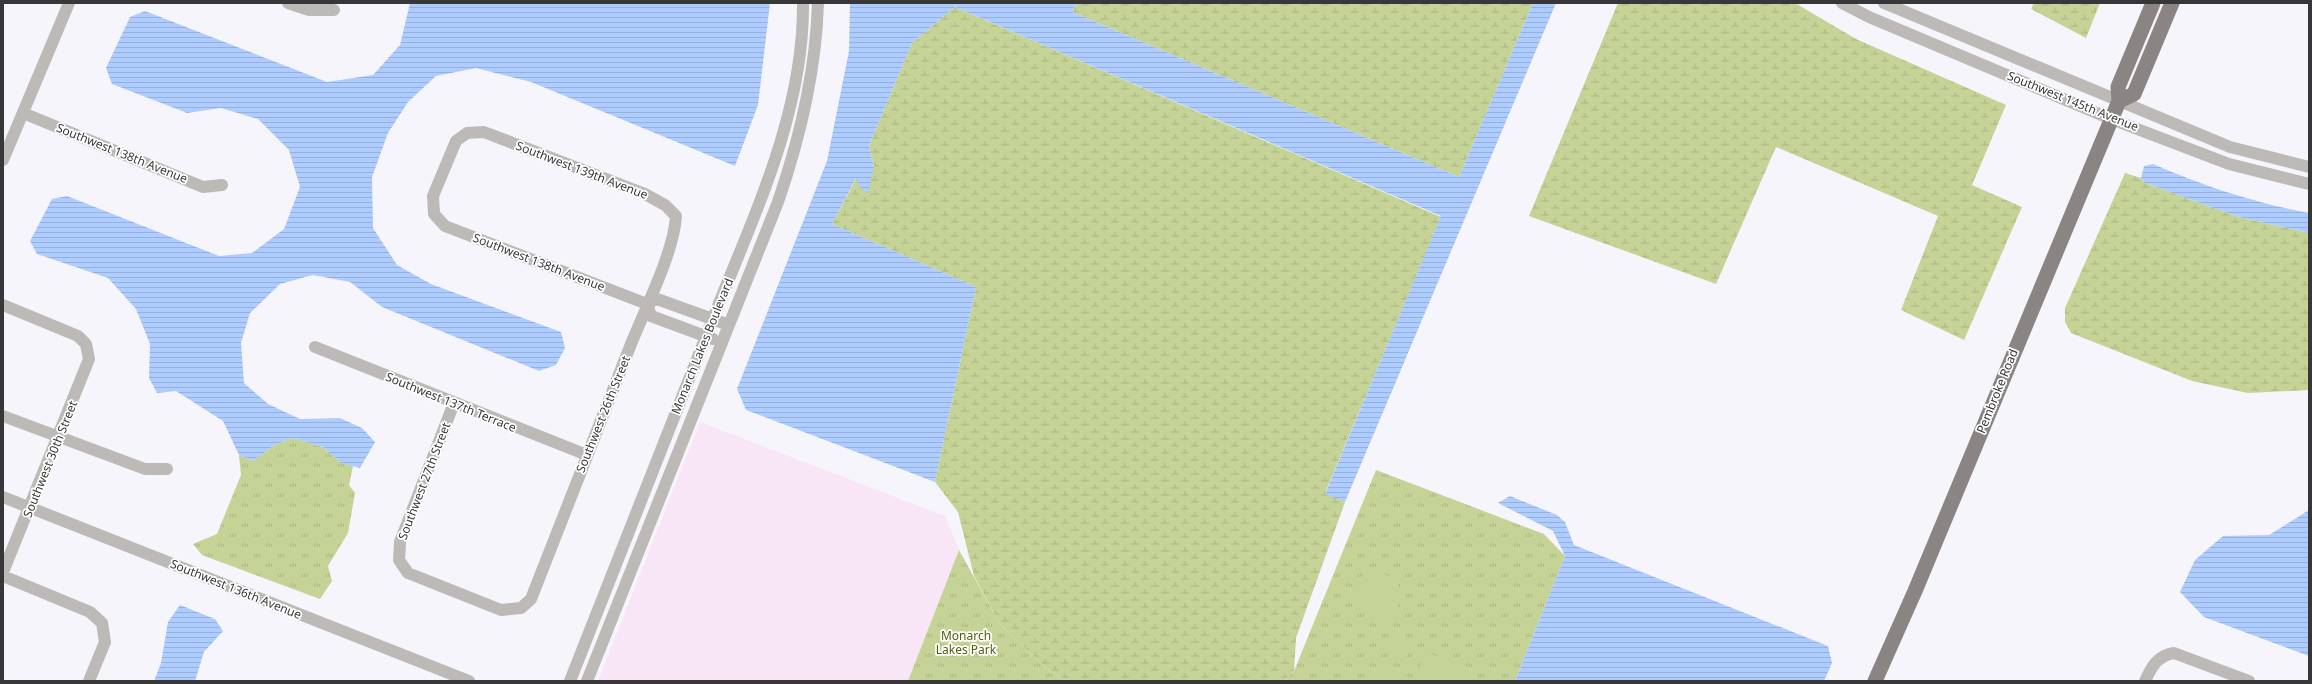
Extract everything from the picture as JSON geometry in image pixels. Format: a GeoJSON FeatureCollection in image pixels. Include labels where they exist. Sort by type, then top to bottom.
{"type":"FeatureCollection","features":[{"type":"Feature","properties":{"kind":"main road","name":"Pembroke Road"},"geometry":{"type":"LineString","coordinates":[[1874,681],[1918,583],[2119,101],[2118,87],[2153,3]]}},
{"type":"Feature","properties":{"kind":"main road"},"geometry":{"type":"LineString","coordinates":[[2119,101],[2134,94],[2172,3]]}},
{"type":"Feature","properties":{"kind":"street"},"geometry":{"type":"LineString","coordinates":[[3,160],[69,3]]}},
{"type":"Feature","properties":{"kind":"street"},"geometry":{"type":"LineString","coordinates":[[288,3],[309,10],[334,10]]}},
{"type":"Feature","properties":{"kind":"street","name":"Monarch Lakes Boulevard"},"geometry":{"type":"LineString","coordinates":[[570,681],[712,320],[756,213],[782,134],[791,100],[801,44],[803,3]]}},
{"type":"Feature","properties":{"kind":"street","name":"Monarch Lakes Boulevard"},"geometry":{"type":"LineString","coordinates":[[587,681],[764,237],[792,160],[810,83],[818,3]]}},
{"type":"Feature","properties":{"kind":"street","name":"Southwest 145th Avenue"},"geometry":{"type":"LineString","coordinates":[[1842,3],[1869,17],[2112,118],[2229,164],[2309,184]]}},
{"type":"Feature","properties":{"kind":"street","name":"Southwest 145th Avenue"},"geometry":{"type":"LineString","coordinates":[[1884,3],[2230,147],[2309,167]]}},
{"type":"Feature","properties":{"kind":"street","name":"Southwest 138th Avenue"},"geometry":{"type":"LineString","coordinates":[[23,113],[203,187],[222,185]]}},
{"type":"Feature","properties":{"kind":"street","name":"Southwest 139th Avenue"},"geometry":{"type":"LineString","coordinates":[[434,214],[434,196],[456,141],[467,133],[484,132],[645,194],[665,205],[676,216]]}},
{"type":"Feature","properties":{"kind":"street"},"geometry":{"type":"LineString","coordinates":[[764,237],[765,215],[790,140],[788,136],[782,134]]}},
{"type":"Feature","properties":{"kind":"street","name":"Southwest 138th Avenue"},"geometry":{"type":"LineString","coordinates":[[434,214],[446,226],[648,304],[657,299],[729,325]]}},
{"type":"Feature","properties":{"kind":"street","name":"Southwest 26th Street"},"geometry":{"type":"LineString","coordinates":[[520,608],[531,599],[675,233],[676,216]]}},
{"type":"Feature","properties":{"kind":"street"},"geometry":{"type":"LineString","coordinates":[[648,304],[651,316],[722,342]]}},
{"type":"Feature","properties":{"kind":"street"},"geometry":{"type":"LineString","coordinates":[[663,320],[670,304]]}},
{"type":"Feature","properties":{"kind":"street","name":"Southwest 30th Street"},"geometry":{"type":"LineString","coordinates":[[3,305],[78,336],[86,344],[90,359],[31,508],[3,572]]}},
{"type":"Feature","properties":{"kind":"street","name":"Southwest 137th Terrace"},"geometry":{"type":"LineString","coordinates":[[315,347],[587,455]]}},
{"type":"Feature","properties":{"kind":"street","name":"Southwest 27th Street"},"geometry":{"type":"LineString","coordinates":[[454,403],[400,542],[399,560],[408,573],[500,610],[520,608]]}},
{"type":"Feature","properties":{"kind":"street"},"geometry":{"type":"LineString","coordinates":[[3,416],[58,438],[145,469],[166,469]]}},
{"type":"Feature","properties":{"kind":"street","name":"Southwest 136th Avenue"},"geometry":{"type":"LineString","coordinates":[[3,497],[469,681]]}},
{"type":"Feature","properties":{"kind":"street"},"geometry":{"type":"LineString","coordinates":[[3,576],[90,612],[102,623],[105,642],[89,681]]}},
{"type":"Feature","properties":{"kind":"street"},"geometry":{"type":"LineString","coordinates":[[2145,681],[2151,666],[2162,656],[2174,653],[2187,656],[2249,681]]}},
{"type":"Feature","properties":{"kind":"shaded area"},"geometry":{"type":"Polygon","coordinates":[[[700,422],[945,516],[959,550],[908,681],[598,681],[700,422]]]}},
{"type":"Feature","properties":{"kind":"green space"},"geometry":{"type":"Polygon","coordinates":[[[1077,3],[1533,3],[1459,177],[1072,12],[1077,3]]]}},
{"type":"Feature","properties":{"kind":"green space"},"geometry":{"type":"Polygon","coordinates":[[[1618,3],[1795,3],[1856,39],[2006,105],[1972,185],[2022,207],[1964,340],[1901,310],[1938,216],[1776,147],[1716,284],[1529,216],[1618,3]]]}},
{"type":"Feature","properties":{"kind":"green space"},"geometry":{"type":"Polygon","coordinates":[[[2034,3],[2100,3],[2086,38],[2031,9],[2034,3]]]}},
{"type":"Feature","properties":{"kind":"green space"},"geometry":{"type":"Polygon","coordinates":[[[955,7],[1441,217],[1325,493],[1345,502],[1296,638],[1294,671],[1284,681],[1067,681],[1046,668],[1000,624],[974,576],[958,512],[935,482],[976,287],[832,224],[857,177],[874,167],[869,146],[912,43],[955,7]]]}},
{"type":"Feature","properties":{"kind":"green space"},"geometry":{"type":"Polygon","coordinates":[[[2125,173],[2141,178],[2145,183],[2239,217],[2309,233],[2309,390],[2248,393],[2192,381],[2071,333],[2065,322],[2065,308],[2125,173]]]}},
{"type":"Feature","properties":{"kind":"green space"},"geometry":{"type":"Polygon","coordinates":[[[292,438],[323,447],[341,463],[353,466],[349,485],[355,493],[348,533],[328,566],[332,581],[320,599],[202,555],[193,544],[217,534],[241,475],[239,455],[253,461],[273,446],[292,438]]]}},
{"type":"Feature","properties":{"kind":"green space"},"geometry":{"type":"Polygon","coordinates":[[[1376,470],[1544,534],[1565,556],[1515,681],[1284,681],[1294,671],[1376,470]]]}},
{"type":"Feature","properties":{"kind":"green space","name":"Monarch Lakes Park"},"geometry":{"type":"Polygon","coordinates":[[[959,550],[1000,624],[1046,668],[1067,681],[908,681],[959,550]]]}},
{"type":"Feature","properties":{"kind":"green space"},"geometry":{"type":"Polygon","coordinates":[[[1368,570],[1377,570],[1397,581],[1399,592],[1398,605],[1393,616],[1389,619],[1383,620],[1356,610],[1351,601],[1362,575],[1368,570]]]}},
{"type":"Feature","properties":{"kind":"green space"},"geometry":{"type":"Polygon","coordinates":[[[1392,630],[1414,640],[1404,662],[1383,652],[1392,630]]]}},
{"type":"Feature","properties":{"kind":"green space"},"geometry":{"type":"Polygon","coordinates":[[[1431,654],[1468,670],[1470,675],[1468,681],[1440,681],[1427,678],[1422,675],[1418,671],[1425,657],[1431,654]]]}},
{"type":"Feature","properties":{"kind":"green space"},"geometry":{"type":"Polygon","coordinates":[[[1379,663],[1410,677],[1408,681],[1371,680],[1379,663]]]}},
{"type":"Feature","properties":{"kind":"water"},"geometry":{"type":"Polygon","coordinates":[[[410,3],[770,3],[758,105],[735,166],[531,82],[476,68],[436,76],[408,102],[388,133],[372,177],[373,228],[397,265],[431,284],[561,332],[565,348],[556,365],[539,371],[382,307],[350,282],[313,275],[280,284],[250,313],[241,343],[244,383],[268,404],[300,419],[340,418],[362,428],[375,442],[360,468],[341,463],[323,447],[292,438],[273,446],[253,461],[239,455],[223,421],[176,391],[157,393],[149,378],[150,344],[136,309],[108,278],[37,254],[30,241],[52,199],[67,196],[219,256],[252,253],[284,229],[300,187],[289,150],[258,119],[221,108],[187,113],[112,84],[106,68],[130,17],[145,11],[327,82],[373,75],[400,45],[410,3]]]}},
{"type":"Feature","properties":{"kind":"water"},"geometry":{"type":"Polygon","coordinates":[[[850,3],[1077,3],[1072,12],[1459,177],[1533,3],[1556,3],[1345,502],[1325,494],[1441,216],[955,7],[912,43],[869,146],[874,167],[868,193],[860,188],[856,178],[832,224],[976,287],[935,482],[746,410],[737,389],[827,161],[849,51],[850,3]]]}},
{"type":"Feature","properties":{"kind":"water"},"geometry":{"type":"Polygon","coordinates":[[[2153,164],[2191,180],[2249,199],[2309,213],[2309,233],[2239,217],[2145,183],[2141,178],[2144,166],[2153,164]]]}},
{"type":"Feature","properties":{"kind":"water"},"geometry":{"type":"Polygon","coordinates":[[[1510,496],[1557,515],[1565,522],[1574,545],[1828,646],[1832,663],[1824,681],[1515,681],[1565,556],[1553,531],[1498,503],[1510,496]]]}},
{"type":"Feature","properties":{"kind":"water"},"geometry":{"type":"Polygon","coordinates":[[[2309,510],[2309,656],[2204,617],[2180,592],[2195,560],[2223,536],[2269,535],[2309,510]]]}},
{"type":"Feature","properties":{"kind":"water"},"geometry":{"type":"Polygon","coordinates":[[[180,605],[215,619],[223,631],[204,652],[195,681],[154,681],[161,663],[168,622],[180,605]]]}}]}
